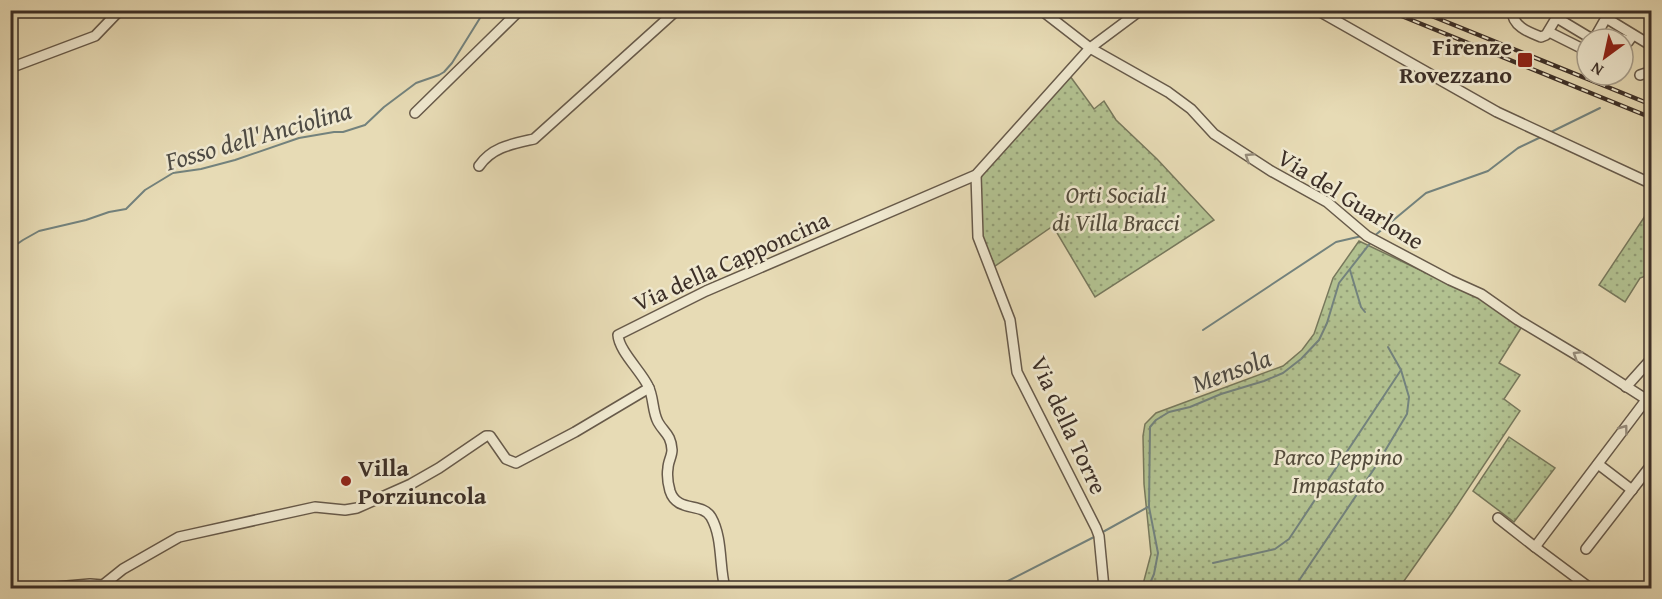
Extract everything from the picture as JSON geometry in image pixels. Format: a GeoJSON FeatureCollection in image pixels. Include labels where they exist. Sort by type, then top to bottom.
{"type":"FeatureCollection","features":[{"type":"Feature","properties":{"kind":"street"},"geometry":{"type":"LineString","coordinates":[[10,68],[95,36],[120,10]]}},
{"type":"Feature","properties":{"kind":"street"},"geometry":{"type":"LineString","coordinates":[[415,113],[520,10]]}},
{"type":"Feature","properties":{"kind":"street"},"geometry":{"type":"LineString","coordinates":[[479,166],[486,156],[505,146],[534,139],[677,10]]}},
{"type":"Feature","properties":{"kind":"street","name":"Via del Guarlone"},"geometry":{"type":"LineString","coordinates":[[1041,10],[1090,48],[1168,92],[1191,109],[1214,134],[1271,171],[1328,202],[1371,239],[1481,294],[1518,320],[1649,402]]}},
{"type":"Feature","properties":{"kind":"street"},"geometry":{"type":"LineString","coordinates":[[976,175],[1090,48],[1142,10]]}},
{"type":"Feature","properties":{"kind":"street"},"geometry":{"type":"LineString","coordinates":[[1317,10],[1497,112],[1652,184]]}},
{"type":"Feature","properties":{"kind":"street"},"geometry":{"type":"LineString","coordinates":[[1512,10],[1512,17],[1518,25],[1539,37],[1544,37],[1549,32],[1559,14],[1577,27]]}},
{"type":"Feature","properties":{"kind":"street"},"geometry":{"type":"LineString","coordinates":[[1600,27],[1608,14],[1623,27]]}},
{"type":"Feature","properties":{"kind":"street"},"geometry":{"type":"LineString","coordinates":[[1549,32],[1575,45]]}},
{"type":"Feature","properties":{"kind":"street"},"geometry":{"type":"LineString","coordinates":[[1635,36],[1652,46]]}},
{"type":"Feature","properties":{"kind":"street"},"geometry":{"type":"LineString","coordinates":[[1640,75],[1652,71]]}},
{"type":"Feature","properties":{"kind":"street","name":"Via della Capponcina"},"geometry":{"type":"LineString","coordinates":[[649,388],[618,339],[618,335],[625,330],[706,291],[976,175]]}},
{"type":"Feature","properties":{"kind":"street","name":"Via della Torre"},"geometry":{"type":"LineString","coordinates":[[976,175],[978,237],[1010,320],[1017,372],[1096,528],[1099,536],[1104,588]]}},
{"type":"Feature","properties":{"kind":"street"},"geometry":{"type":"LineString","coordinates":[[1626,387],[1652,358]]}},
{"type":"Feature","properties":{"kind":"street"},"geometry":{"type":"LineString","coordinates":[[44,588],[90,584],[103,587],[123,569],[179,537],[315,507],[345,510],[357,508],[411,484],[464,452],[486,435],[490,436],[506,459],[516,463],[575,432],[649,388],[658,422],[671,440],[672,452],[667,469],[670,492],[681,505],[705,511],[712,518],[721,552],[725,588]]}},
{"type":"Feature","properties":{"kind":"street"},"geometry":{"type":"LineString","coordinates":[[1535,547],[1649,402]]}},
{"type":"Feature","properties":{"kind":"street"},"geometry":{"type":"LineString","coordinates":[[1598,464],[1632,490]]}},
{"type":"Feature","properties":{"kind":"street"},"geometry":{"type":"LineString","coordinates":[[1587,549],[1652,464]]}},
{"type":"Feature","properties":{"kind":"street"},"geometry":{"type":"LineString","coordinates":[[1498,518],[1590,588]]}},
{"type":"Feature","properties":{"kind":"green space","name":"Orti Sociali di Villa Bracci"},"geometry":{"type":"Polygon","coordinates":[[[1070,76],[1094,109],[1104,101],[1116,120],[1157,159],[1214,220],[1095,297],[1053,226],[995,266],[980,233],[979,176],[1070,76]]]}},
{"type":"Feature","properties":{"kind":"green space"},"geometry":{"type":"Polygon","coordinates":[[[1651,207],[1651,277],[1648,275],[1640,278],[1625,302],[1599,285],[1651,207]]]}},
{"type":"Feature","properties":{"kind":"green space","name":"Parco Peppino Impastato"},"geometry":{"type":"Polygon","coordinates":[[[1359,241],[1506,311],[1521,328],[1499,363],[1520,375],[1504,399],[1520,411],[1399,588],[1142,588],[1151,554],[1144,484],[1145,424],[1156,413],[1283,366],[1302,350],[1314,334],[1333,278],[1359,241]]]}},
{"type":"Feature","properties":{"kind":"green space"},"geometry":{"type":"Polygon","coordinates":[[[1509,437],[1555,468],[1514,522],[1473,491],[1509,437]]]}},
{"type":"Feature","properties":{"kind":"waterway","name":"Fosso dell'Anciolina"},"geometry":{"type":"LineString","coordinates":[[10,249],[39,231],[126,209],[145,190],[173,173],[201,169],[235,160],[299,138],[343,132],[365,125],[384,107],[416,83],[444,72],[485,10]]}},
{"type":"Feature","properties":{"kind":"waterway","name":"Mensola"},"geometry":{"type":"LineString","coordinates":[[1549,133],[1600,108]]}},
{"type":"Feature","properties":{"kind":"waterway","name":"Mensola"},"geometry":{"type":"LineString","coordinates":[[1373,237],[1426,193],[1488,171],[1518,148],[1541,137]]}},
{"type":"Feature","properties":{"kind":"waterway"},"geometry":{"type":"LineString","coordinates":[[1203,330],[1336,242],[1362,236]]}},
{"type":"Feature","properties":{"kind":"waterway","name":"Mensola"},"geometry":{"type":"LineString","coordinates":[[1148,588],[1154,574],[1158,553],[1149,507],[1150,427],[1169,412],[1264,381],[1283,373],[1301,359],[1319,340],[1327,323],[1339,283],[1371,242]]}},
{"type":"Feature","properties":{"kind":"waterway"},"geometry":{"type":"LineString","coordinates":[[1350,270],[1361,307],[1365,312]]}},
{"type":"Feature","properties":{"kind":"waterway"},"geometry":{"type":"LineString","coordinates":[[1294,588],[1376,466],[1407,414],[1409,397],[1401,370],[1388,347]]}},
{"type":"Feature","properties":{"kind":"waterway"},"geometry":{"type":"LineString","coordinates":[[1213,563],[1275,549],[1289,539],[1401,370]]}},
{"type":"Feature","properties":{"kind":"waterway"},"geometry":{"type":"LineString","coordinates":[[1101,533],[1148,507]]}},
{"type":"Feature","properties":{"kind":"waterway"},"geometry":{"type":"LineString","coordinates":[[994,588],[1096,536]]}},
{"type":"Feature","properties":{"kind":"railway"},"geometry":{"type":"LineString","coordinates":[[1387,10],[1652,118]]}},
{"type":"Feature","properties":{"kind":"railway"},"geometry":{"type":"LineString","coordinates":[[1417,10],[1652,105]]}},
{"type":"Feature","properties":{"kind":"place","name":"Firenze Rovezzano"},"geometry":{"type":"Point","coordinates":[1525,60]}},
{"type":"Feature","properties":{"kind":"place","name":"Villa Porziuncola"},"geometry":{"type":"Point","coordinates":[346,481]}}]}
